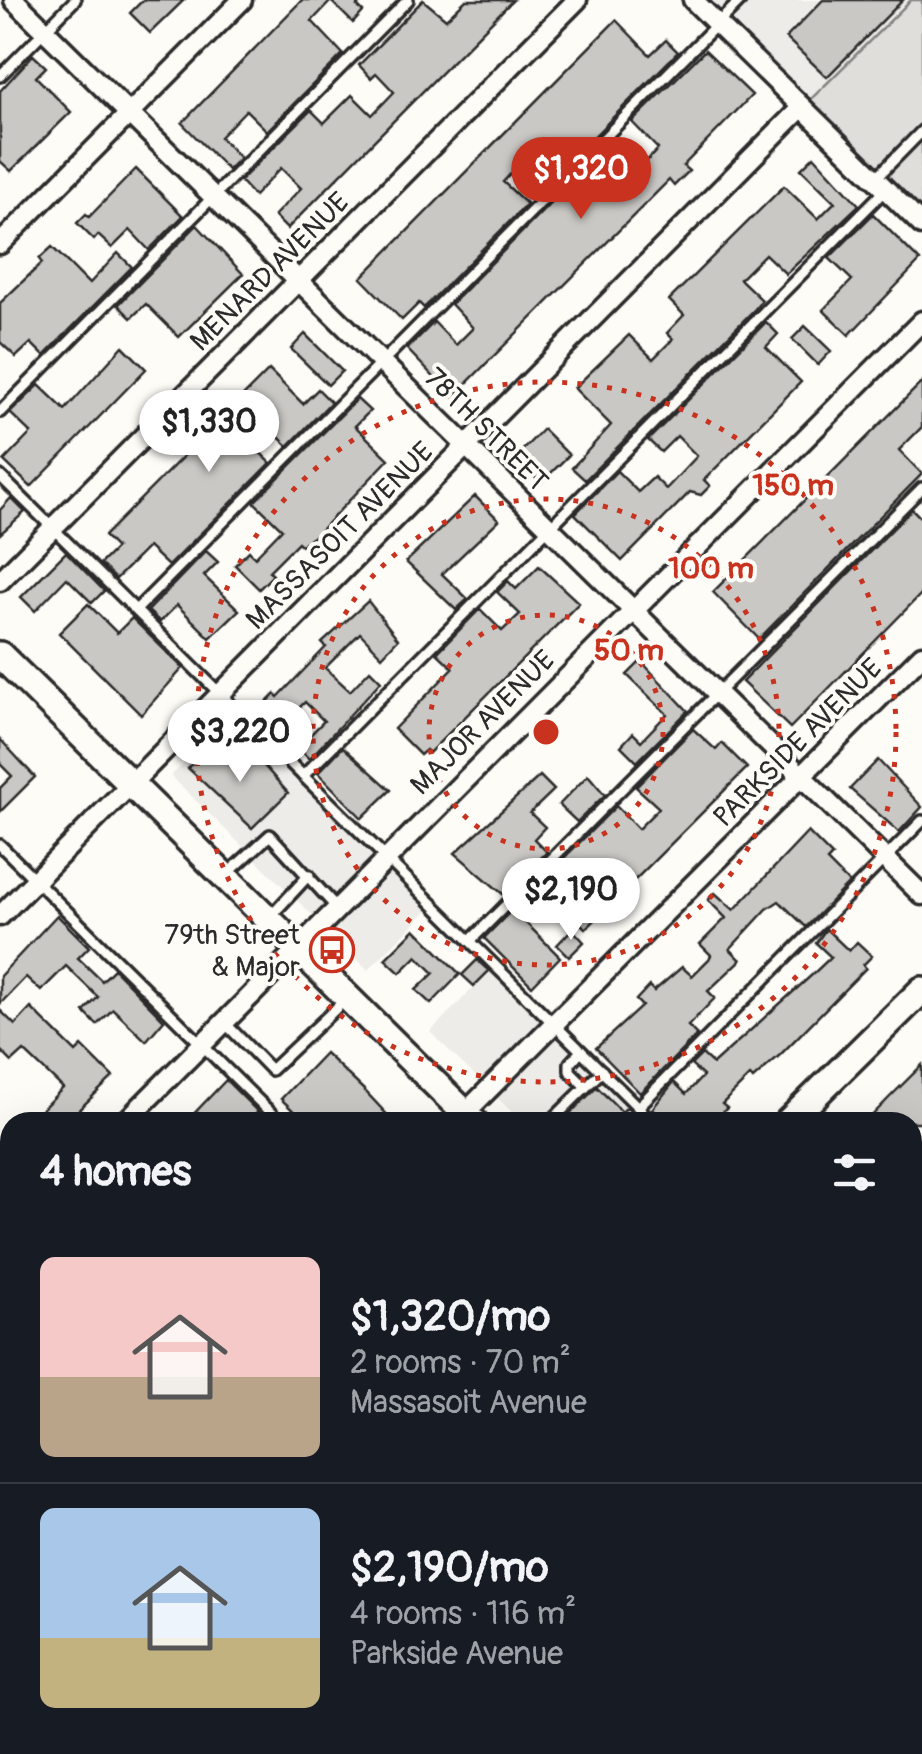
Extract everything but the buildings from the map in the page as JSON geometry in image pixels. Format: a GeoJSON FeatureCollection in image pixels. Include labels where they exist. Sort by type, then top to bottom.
{"type":"FeatureCollection","features":[{"type":"Feature","properties":{"kind":"main road"},"geometry":{"type":"LineString","coordinates":[[0,655],[348,998],[457,1112]]}},
{"type":"Feature","properties":{"kind":"main road"},"geometry":{"type":"LineString","coordinates":[[798,1112],[922,990]]}},
{"type":"Feature","properties":{"kind":"street","name":"78TH STREET"},"geometry":{"type":"LineString","coordinates":[[14,0],[630,612],[922,895]]}},
{"type":"Feature","properties":{"kind":"street"},"geometry":{"type":"LineString","coordinates":[[0,244],[242,0]]}},
{"type":"Feature","properties":{"kind":"street","name":"MENARD AVENUE"},"geometry":{"type":"LineString","coordinates":[[0,581],[578,0]]}},
{"type":"Feature","properties":{"kind":"street"},"geometry":{"type":"LineString","coordinates":[[693,0],[922,225]]}},
{"type":"Feature","properties":{"kind":"street","name":"MASSASOIT AVENUE"},"geometry":{"type":"LineString","coordinates":[[0,916],[802,107]]}},
{"type":"Feature","properties":{"kind":"street","name":"MAJOR AVENUE"},"geometry":{"type":"LineString","coordinates":[[136,1112],[922,321]]}},
{"type":"Feature","properties":{"kind":"street","name":"PARKSIDE AVENUE"},"geometry":{"type":"LineString","coordinates":[[472,1112],[554,1024],[922,656]]}},
{"type":"Feature","properties":{"kind":"lane"},"geometry":{"type":"LineString","coordinates":[[0,76],[76,0]]}},
{"type":"Feature","properties":{"kind":"lane"},"geometry":{"type":"LineString","coordinates":[[0,412],[408,0]]}},
{"type":"Feature","properties":{"kind":"lane"},"geometry":{"type":"LineString","coordinates":[[136,610],[741,0]]}},
{"type":"Feature","properties":{"kind":"lane"},"geometry":{"type":"LineString","coordinates":[[303,776],[548,529],[880,184],[922,131]]}},
{"type":"Feature","properties":{"kind":"lane"},"geometry":{"type":"LineString","coordinates":[[0,476],[643,1112]]}},
{"type":"Feature","properties":{"kind":"lane"},"geometry":{"type":"LineString","coordinates":[[470,941],[922,488]]}},
{"type":"Feature","properties":{"kind":"lane"},"geometry":{"type":"LineString","coordinates":[[638,1107],[922,821]]}},
{"type":"Feature","properties":{"kind":"lane"},"geometry":{"type":"LineString","coordinates":[[224,876],[270,835],[336,907]]}},
{"type":"Feature","properties":{"kind":"lane"},"geometry":{"type":"LineString","coordinates":[[0,845],[270,1112]]}},
{"type":"Feature","properties":{"kind":"lane"},"geometry":{"type":"LineString","coordinates":[[267,919],[309,875]]}},
{"type":"Feature","properties":{"kind":"lane"},"geometry":{"type":"LineString","coordinates":[[224,1022],[271,1070],[348,998]]}},
{"type":"Feature","properties":{"kind":"lane"},"geometry":{"type":"LineString","coordinates":[[582,1051],[570,1062],[570,1070],[586,1087]]}},
{"type":"Feature","properties":{"kind":"lane"},"geometry":{"type":"LineString","coordinates":[[560,1112],[602,1071]]}},
{"type":"Feature","properties":{"kind":"shaded area"},"geometry":{"type":"Polygon","coordinates":[[[706,0],[911,0],[809,101],[706,0]]]}},
{"type":"Feature","properties":{"kind":"shaded area"},"geometry":{"type":"Polygon","coordinates":[[[911,0],[922,0],[922,211],[809,101],[911,0]]]}},
{"type":"Feature","properties":{"kind":"shaded area"},"geometry":{"type":"Polygon","coordinates":[[[236,710],[433,905],[368,970],[171,776],[236,710]]]}},
{"type":"Feature","properties":{"kind":"shaded area"},"geometry":{"type":"Polygon","coordinates":[[[495,966],[643,1112],[512,1112],[430,1032],[495,966]]]}},
{"type":"Feature","properties":{"kind":"place","name":"79th Street & Major"},"geometry":{"type":"Point","coordinates":[332,950]}}]}
